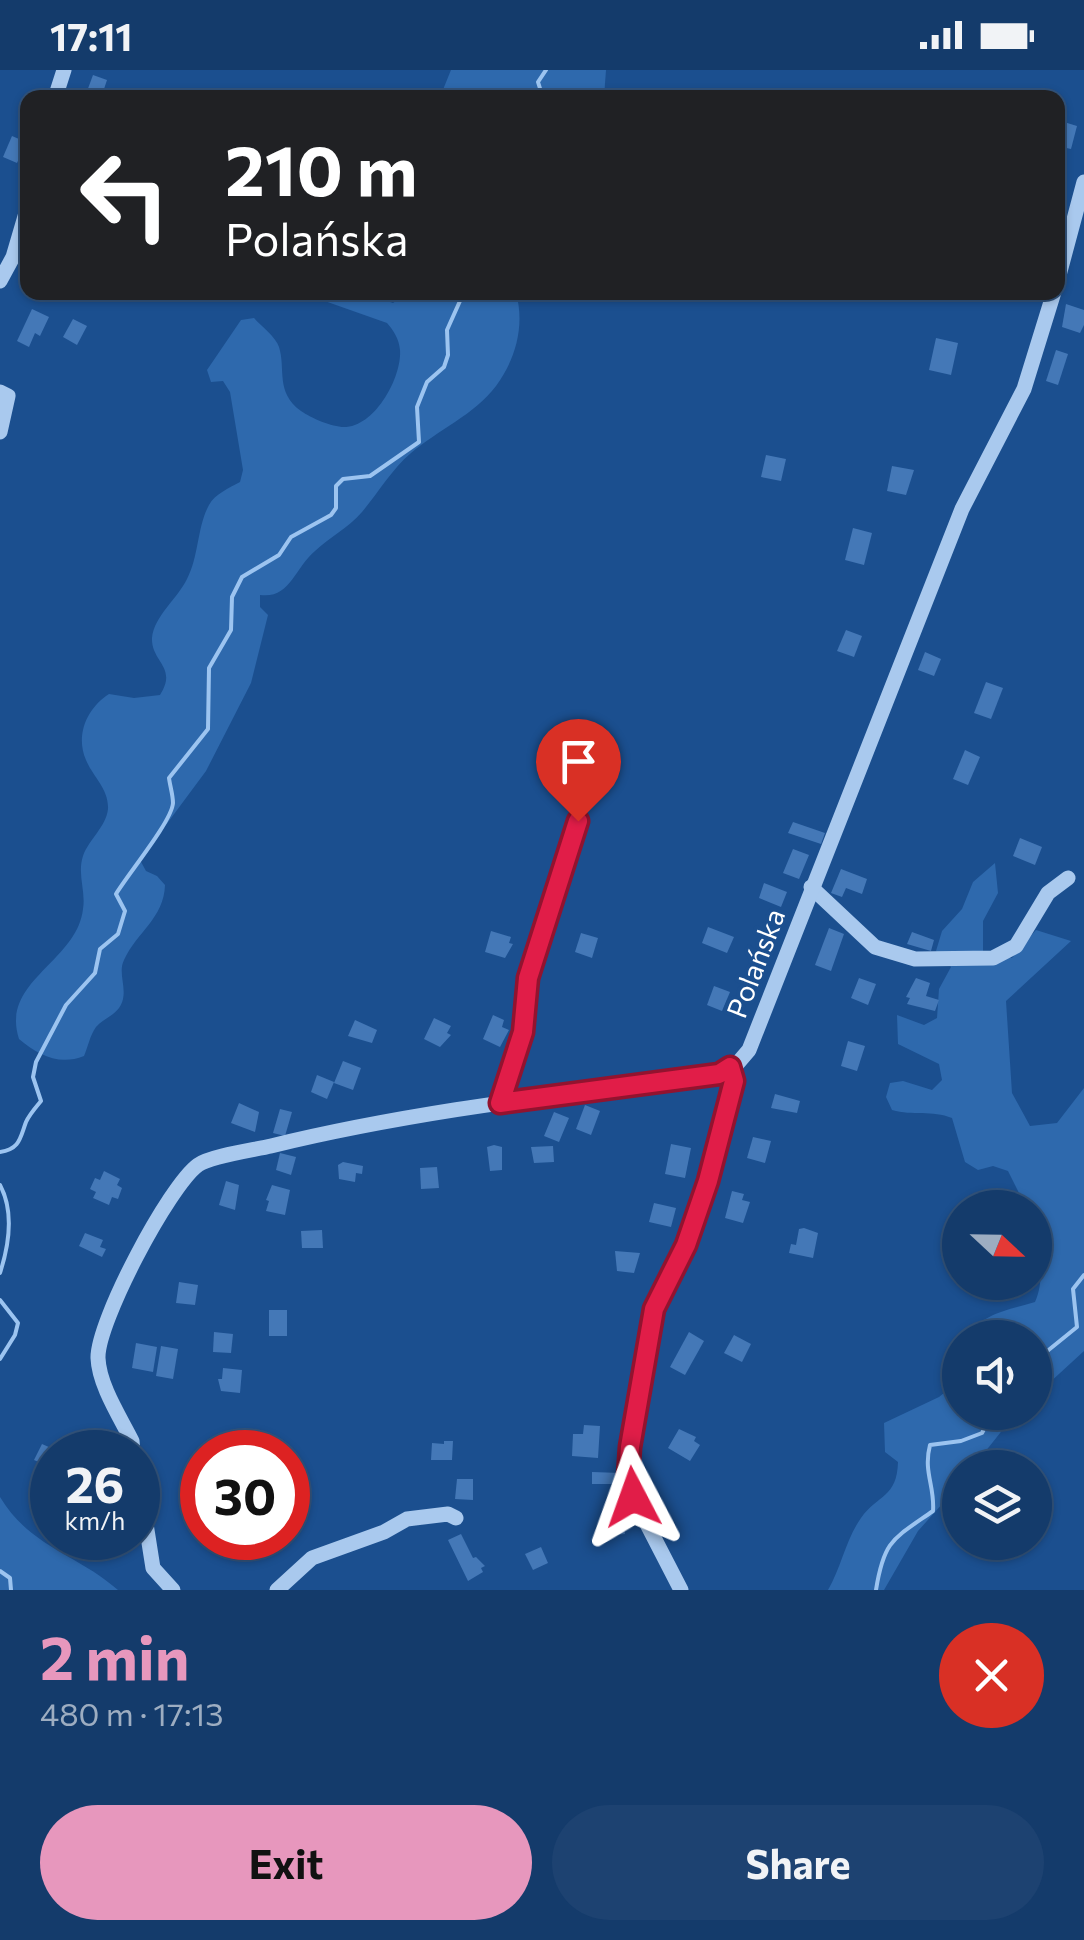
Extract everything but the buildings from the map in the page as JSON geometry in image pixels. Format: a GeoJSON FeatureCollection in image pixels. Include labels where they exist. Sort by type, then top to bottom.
{"type":"FeatureCollection","features":[{"type":"Feature","properties":{"kind":"street"},"geometry":{"type":"LineString","coordinates":[[1065,253],[1084,182]]}},
{"type":"Feature","properties":{"kind":"street"},"geometry":{"type":"LineString","coordinates":[[0,281],[20,233]]}},
{"type":"Feature","properties":{"kind":"street","name":"Polańska"},"geometry":{"type":"LineString","coordinates":[[730,1067],[749,1050],[962,509],[1024,389],[1052,300]]}},
{"type":"Feature","properties":{"kind":"street"},"geometry":{"type":"LineString","coordinates":[[0,392],[8,396],[0,432]]}},
{"type":"Feature","properties":{"kind":"street"},"geometry":{"type":"LineString","coordinates":[[500,1103],[523,1032],[528,978],[578,821]]}},
{"type":"Feature","properties":{"kind":"street"},"geometry":{"type":"LineString","coordinates":[[810,887],[875,947],[915,960],[993,958],[1016,946],[1048,893],[1068,878]]}},
{"type":"Feature","properties":{"kind":"street"},"geometry":{"type":"LineString","coordinates":[[127,1430],[101,1374],[100,1339],[125,1278],[172,1198],[199,1164],[347,1128],[719,1074],[730,1067],[732,1095],[708,1181],[686,1245],[654,1309],[630,1447],[628,1476],[633,1497],[681,1590]]}},
{"type":"Feature","properties":{"kind":"street"},"geometry":{"type":"LineString","coordinates":[[277,1590],[312,1558],[384,1532],[407,1519],[448,1514],[456,1518]]}},
{"type":"Feature","properties":{"kind":"street"},"geometry":{"type":"LineString","coordinates":[[152,1560],[153,1568],[173,1590]]}},
{"type":"Feature","properties":{"kind":"shaded area"},"geometry":{"type":"Polygon","coordinates":[[[451,70],[606,70],[605,90],[443,90],[451,70]]]}},
{"type":"Feature","properties":{"kind":"shaded area"},"geometry":{"type":"Polygon","coordinates":[[[322,300],[518,300],[519,305],[517,341],[496,386],[467,414],[404,459],[362,512],[315,551],[285,588],[260,595],[260,607],[268,615],[251,683],[206,771],[140,860],[146,871],[165,885],[160,907],[124,960],[121,1004],[96,1027],[84,1056],[66,1060],[34,1050],[19,1039],[16,1019],[20,1002],[78,927],[84,902],[83,856],[108,809],[106,795],[83,751],[85,723],[109,694],[134,698],[160,695],[166,678],[153,646],[154,630],[187,579],[209,505],[240,482],[243,470],[230,392],[223,381],[211,382],[207,370],[241,320],[254,318],[277,343],[284,388],[293,404],[316,419],[344,427],[355,425],[376,410],[396,373],[399,346],[387,323],[322,300]]]}},
{"type":"Feature","properties":{"kind":"shaded area"},"geometry":{"type":"Polygon","coordinates":[[[995,863],[998,893],[983,921],[983,951],[1012,958],[1036,930],[1071,941],[1006,1001],[1012,1093],[1030,1126],[1057,1123],[1084,1088],[1084,1351],[1052,1380],[1052,1320],[984,1320],[1036,1300],[1052,1300],[1052,1190],[1018,1190],[1008,1171],[993,1166],[978,1170],[965,1162],[952,1118],[892,1110],[886,1097],[890,1083],[903,1081],[932,1090],[942,1080],[939,1064],[898,1044],[897,1015],[924,1025],[937,1018],[939,989],[951,967],[936,951],[942,931],[962,909],[973,882],[995,863]]]}},
{"type":"Feature","properties":{"kind":"shaded area"},"geometry":{"type":"Polygon","coordinates":[[[942,1395],[942,1430],[1002,1430],[987,1450],[942,1450],[942,1504],[918,1531],[884,1590],[828,1590],[856,1526],[894,1483],[898,1462],[885,1452],[884,1423],[942,1395]]]}},
{"type":"Feature","properties":{"kind":"shaded area"},"geometry":{"type":"Polygon","coordinates":[[[0,1497],[30,1532],[30,1560],[74,1560],[118,1590],[0,1590],[0,1497]]]}},
{"type":"Feature","properties":{"kind":"waterway"},"geometry":{"type":"LineString","coordinates":[[540,90],[538,82],[546,70]]}},
{"type":"Feature","properties":{"kind":"waterway"},"geometry":{"type":"LineString","coordinates":[[0,1152],[15,1145],[41,1101],[33,1077],[36,1062],[66,1005],[95,973],[100,949],[118,934],[125,911],[116,894],[171,811],[169,778],[208,729],[209,668],[231,630],[232,597],[242,577],[279,555],[291,537],[331,515],[336,508],[336,486],[343,479],[370,476],[419,442],[417,407],[427,382],[444,367],[448,355],[447,330],[460,300]]}},
{"type":"Feature","properties":{"kind":"waterway"},"geometry":{"type":"LineString","coordinates":[[0,1185],[9,1228],[0,1273]]}},
{"type":"Feature","properties":{"kind":"waterway"},"geometry":{"type":"LineString","coordinates":[[1052,1347],[1077,1327],[1073,1289],[1084,1275]]}},
{"type":"Feature","properties":{"kind":"waterway"},"geometry":{"type":"LineString","coordinates":[[0,1300],[18,1323],[0,1359]]}},
{"type":"Feature","properties":{"kind":"waterway"},"geometry":{"type":"LineString","coordinates":[[876,1590],[892,1542],[933,1511],[930,1445],[961,1441],[984,1430]]}},
{"type":"Feature","properties":{"kind":"waterway"},"geometry":{"type":"LineString","coordinates":[[0,1571],[10,1578],[11,1590]]}},
{"type":"Feature","properties":{"kind":"route"},"geometry":{"type":"LineString","coordinates":[[578,821],[528,978],[523,1032],[500,1103],[719,1074],[730,1067],[734,1081],[708,1181],[686,1245],[654,1309],[630,1447],[628,1476],[633,1497]]}}]}
